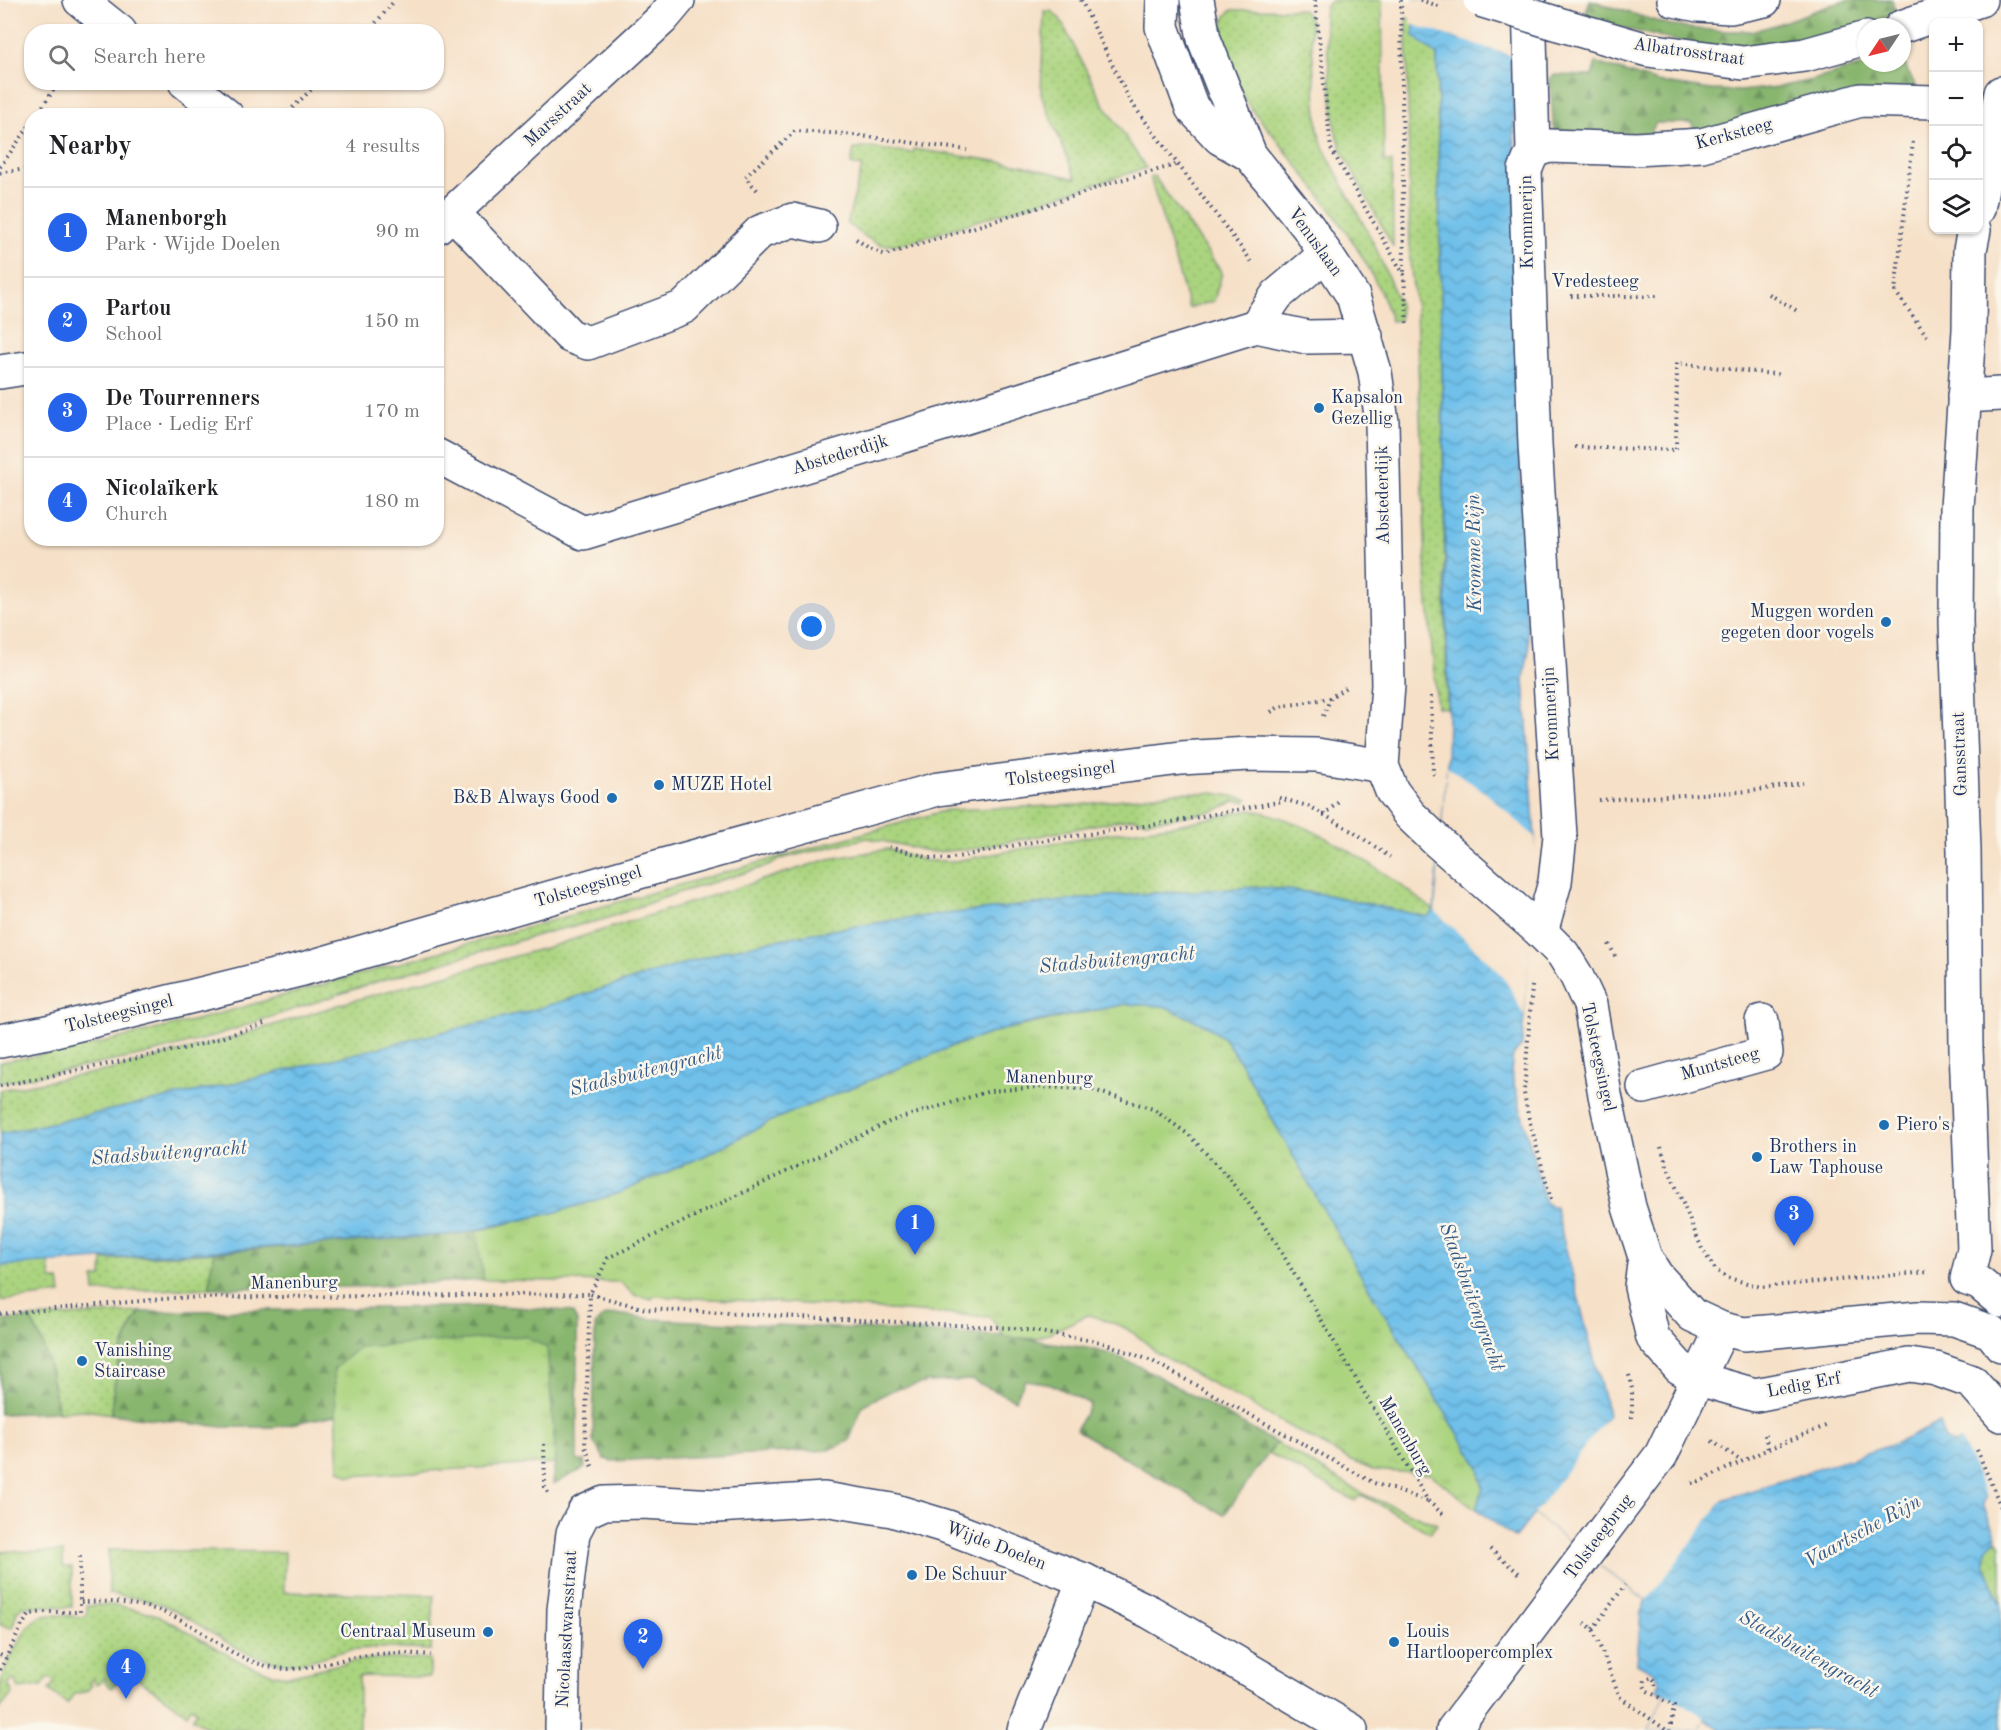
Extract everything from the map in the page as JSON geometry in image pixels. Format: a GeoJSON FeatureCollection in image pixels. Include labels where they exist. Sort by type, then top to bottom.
{"type":"FeatureCollection","features":[{"type":"Feature","properties":{"kind":"street"},"geometry":{"type":"LineString","coordinates":[[80,0],[110,24]]}},
{"type":"Feature","properties":{"kind":"street","name":"Marsstraat"},"geometry":{"type":"LineString","coordinates":[[445,220],[662,19],[678,0]]}},
{"type":"Feature","properties":{"kind":"street","name":"Venuslaan"},"geometry":{"type":"LineString","coordinates":[[1197,0],[1204,39],[1250,155],[1308,227],[1353,296],[1366,336]]}},
{"type":"Feature","properties":{"kind":"street","name":"Albatrosstraat"},"geometry":{"type":"LineString","coordinates":[[1480,0],[1648,50],[1743,63],[1805,55],[1857,41]]}},
{"type":"Feature","properties":{"kind":"street","name":"Krommerijn"},"geometry":{"type":"LineString","coordinates":[[1529,0],[1533,151],[1525,170],[1528,296],[1556,802],[1560,836],[1555,882],[1536,927]]}},
{"type":"Feature","properties":{"kind":"street"},"geometry":{"type":"LineString","coordinates":[[1674,0],[1698,5],[1730,7],[1764,0]]}},
{"type":"Feature","properties":{"kind":"street"},"geometry":{"type":"LineString","coordinates":[[1911,24],[1980,0]]}},
{"type":"Feature","properties":{"kind":"street","name":"Venuslaan"},"geometry":{"type":"LineString","coordinates":[[1157,9],[1192,108],[1220,138],[1250,155]]}},
{"type":"Feature","properties":{"kind":"street"},"geometry":{"type":"LineString","coordinates":[[195,90],[217,108]]}},
{"type":"Feature","properties":{"kind":"street","name":"Kerksteeg"},"geometry":{"type":"LineString","coordinates":[[1533,151],[1549,146],[1636,149],[1702,145],[1861,100],[1929,102]]}},
{"type":"Feature","properties":{"kind":"street"},"geometry":{"type":"LineString","coordinates":[[1982,180],[1993,101]]}},
{"type":"Feature","properties":{"kind":"street"},"geometry":{"type":"LineString","coordinates":[[445,220],[570,336],[588,343],[684,307],[760,232],[793,220],[819,226]]}},
{"type":"Feature","properties":{"kind":"street","name":"Gansstraat"},"geometry":{"type":"LineString","coordinates":[[1967,1279],[1974,1249],[1966,1048],[1964,862],[1956,622],[1958,508],[1969,330],[1970,250],[1973,234]]}},
{"type":"Feature","properties":{"kind":"street"},"geometry":{"type":"LineString","coordinates":[[1256,326],[1277,295],[1326,254]]}},
{"type":"Feature","properties":{"kind":"street","name":"Abstederdijk"},"geometry":{"type":"LineString","coordinates":[[444,459],[583,533],[964,418],[1256,326],[1307,337],[1366,336],[1375,372],[1382,422],[1388,685],[1382,766]]}},
{"type":"Feature","properties":{"kind":"street"},"geometry":{"type":"LineString","coordinates":[[0,372],[24,368]]}},
{"type":"Feature","properties":{"kind":"street"},"geometry":{"type":"LineString","coordinates":[[1964,396],[2001,394]]}},
{"type":"Feature","properties":{"kind":"street","name":"Tolsteegsingel"},"geometry":{"type":"LineString","coordinates":[[0,1041],[47,1032],[303,969],[938,789],[1181,758],[1249,754],[1317,755],[1382,766],[1392,791],[1410,815],[1536,927],[1563,954],[1590,1005],[1605,1095],[1620,1162]]}},
{"type":"Feature","properties":{"kind":"street","name":"Muntsteeg"},"geometry":{"type":"LineString","coordinates":[[1644,1087],[1766,1053],[1762,1021]]}},
{"type":"Feature","properties":{"kind":"street","name":"Ledig Erf"},"geometry":{"type":"LineString","coordinates":[[1620,1162],[1629,1207],[1645,1257],[1656,1275],[1692,1316],[1722,1329],[1744,1334],[1918,1318],[1954,1319],[1991,1332],[2001,1345]]}},
{"type":"Feature","properties":{"kind":"street","name":"Ledig Erf"},"geometry":{"type":"LineString","coordinates":[[1645,1257],[1641,1287],[1653,1338],[1679,1367],[1699,1379],[1755,1395],[1864,1373],[1909,1365],[1918,1366],[1936,1369],[1972,1382],[2001,1415]]}},
{"type":"Feature","properties":{"kind":"street"},"geometry":{"type":"LineString","coordinates":[[1967,1279],[1979,1283],[2001,1301]]}},
{"type":"Feature","properties":{"kind":"street","name":"Tolsteegbrug"},"geometry":{"type":"LineString","coordinates":[[1452,1730],[1661,1455],[1722,1329]]}},
{"type":"Feature","properties":{"kind":"street","name":"Wijde Doelen"},"geometry":{"type":"LineString","coordinates":[[604,1503],[642,1502],[717,1506],[824,1498],[892,1510],[948,1527],[1084,1580],[1150,1611],[1351,1730]]}},
{"type":"Feature","properties":{"kind":"street","name":"Nicolaasdwarsstraat"},"geometry":{"type":"LineString","coordinates":[[562,1730],[564,1610],[571,1566],[573,1533],[584,1512],[604,1503]]}},
{"type":"Feature","properties":{"kind":"street"},"geometry":{"type":"LineString","coordinates":[[1024,1730],[1084,1580]]}},
{"type":"Feature","properties":{"kind":"path"},"geometry":{"type":"LineString","coordinates":[[375,24],[395,0]]}},
{"type":"Feature","properties":{"kind":"path"},"geometry":{"type":"LineString","coordinates":[[1081,0],[1130,100],[1277,295]]}},
{"type":"Feature","properties":{"kind":"path"},"geometry":{"type":"LineString","coordinates":[[1401,0],[1404,275]]}},
{"type":"Feature","properties":{"kind":"path"},"geometry":{"type":"LineString","coordinates":[[41,108],[54,90]]}},
{"type":"Feature","properties":{"kind":"path"},"geometry":{"type":"LineString","coordinates":[[292,108],[311,90]]}},
{"type":"Feature","properties":{"kind":"path"},"geometry":{"type":"LineString","coordinates":[[786,222],[745,177],[795,131],[846,134],[967,150]]}},
{"type":"Feature","properties":{"kind":"path"},"geometry":{"type":"LineString","coordinates":[[0,167],[24,133]]}},
{"type":"Feature","properties":{"kind":"path"},"geometry":{"type":"LineString","coordinates":[[819,226],[847,233],[869,248],[885,255],[1081,194],[1106,184],[1179,164]]}},
{"type":"Feature","properties":{"kind":"path"},"geometry":{"type":"LineString","coordinates":[[0,173],[24,169]]}},
{"type":"Feature","properties":{"kind":"path"},"geometry":{"type":"LineString","coordinates":[[1769,294],[1799,312]]}},
{"type":"Feature","properties":{"kind":"path","name":"Vredesteeg"},"geometry":{"type":"LineString","coordinates":[[1528,296],[1661,296]]}},
{"type":"Feature","properties":{"kind":"path"},"geometry":{"type":"LineString","coordinates":[[1535,445],[1676,450],[1677,363],[1782,375]]}},
{"type":"Feature","properties":{"kind":"path"},"geometry":{"type":"LineString","coordinates":[[1432,710],[1432,771],[1436,780]]}},
{"type":"Feature","properties":{"kind":"path"},"geometry":{"type":"LineString","coordinates":[[1556,802],[1752,791],[1803,783]]}},
{"type":"Feature","properties":{"kind":"path"},"geometry":{"type":"LineString","coordinates":[[1276,797],[1311,807],[1395,860]]}},
{"type":"Feature","properties":{"kind":"path"},"geometry":{"type":"LineString","coordinates":[[883,845],[930,858],[948,859],[1026,843],[1172,822],[1287,800]]}},
{"type":"Feature","properties":{"kind":"path"},"geometry":{"type":"LineString","coordinates":[[1533,975],[1524,1093],[1551,1200]]}},
{"type":"Feature","properties":{"kind":"path"},"geometry":{"type":"LineString","coordinates":[[0,1086],[192,1047],[268,1023]]}},
{"type":"Feature","properties":{"kind":"path","name":"Manenburg"},"geometry":{"type":"LineString","coordinates":[[590,1294],[608,1258],[891,1121],[990,1091],[1040,1087],[1090,1089],[1153,1109],[1189,1135],[1227,1176],[1250,1204],[1276,1243],[1428,1501],[1444,1515]]}},
{"type":"Feature","properties":{"kind":"path"},"geometry":{"type":"LineString","coordinates":[[1702,1249],[1715,1269],[1731,1280],[1761,1287],[1933,1272],[1953,1273],[1967,1279]]}},
{"type":"Feature","properties":{"kind":"path"},"geometry":{"type":"LineString","coordinates":[[590,1294],[585,1446],[604,1503]]}},
{"type":"Feature","properties":{"kind":"path","name":"Manenburg"},"geometry":{"type":"LineString","coordinates":[[0,1314],[174,1298],[590,1294],[646,1309],[1014,1328],[1101,1342],[1152,1361],[1374,1483],[1428,1501]]}},
{"type":"Feature","properties":{"kind":"path"},"geometry":{"type":"LineString","coordinates":[[1973,1440],[2001,1507]]}},
{"type":"Feature","properties":{"kind":"path"},"geometry":{"type":"LineString","coordinates":[[544,1443],[544,1487],[549,1494]]}},
{"type":"Feature","properties":{"kind":"path"},"geometry":{"type":"LineString","coordinates":[[1699,1482],[1768,1449]]}},
{"type":"Feature","properties":{"kind":"path"},"geometry":{"type":"LineString","coordinates":[[0,1671],[22,1625],[30,1614],[80,1612],[80,1556]]}},
{"type":"Feature","properties":{"kind":"path"},"geometry":{"type":"LineString","coordinates":[[1625,1585],[1593,1629],[1620,1697],[1668,1730],[1674,1706],[1646,1690],[1645,1680],[1652,1677],[1655,1686]]}},
{"type":"Feature","properties":{"kind":"path"},"geometry":{"type":"LineString","coordinates":[[81,1602],[106,1600],[163,1611],[184,1621],[229,1652],[273,1668],[294,1670],[360,1656],[393,1652],[431,1655]]}},
{"type":"Feature","properties":{"kind":"path"},"geometry":{"type":"LineString","coordinates":[[0,1655],[6,1658]]}},
{"type":"Feature","properties":{"kind":"green space"},"geometry":{"type":"Polygon","coordinates":[[[1332,0],[1382,0],[1384,162],[1392,162],[1393,247],[1344,155],[1335,129],[1324,14],[1326,6],[1332,0]]]}},
{"type":"Feature","properties":{"kind":"green space"},"geometry":{"type":"Polygon","coordinates":[[[1590,0],[1662,23],[1687,28],[1725,31],[1753,31],[1845,0],[1892,0],[1896,15],[1886,18],[1857,18],[1857,27],[1803,43],[1729,53],[1583,19],[1590,0]]]}},
{"type":"Feature","properties":{"kind":"green space"},"geometry":{"type":"Polygon","coordinates":[[[1232,10],[1303,10],[1310,19],[1318,130],[1323,147],[1375,246],[1399,303],[1400,320],[1391,321],[1371,273],[1358,249],[1327,204],[1249,106],[1227,63],[1221,39],[1221,28],[1225,18],[1232,10]]]}},
{"type":"Feature","properties":{"kind":"green space"},"geometry":{"type":"Polygon","coordinates":[[[1044,11],[1051,11],[1060,19],[1102,101],[1146,168],[910,242],[881,245],[847,224],[862,167],[851,164],[854,149],[862,147],[913,153],[914,149],[1022,165],[1076,179],[1041,94],[1044,11]]]}},
{"type":"Feature","properties":{"kind":"green space"},"geometry":{"type":"Polygon","coordinates":[[[1407,18],[1414,20],[1414,36],[1437,55],[1447,708],[1437,707],[1427,592],[1416,310],[1410,262],[1407,18]]]}},
{"type":"Feature","properties":{"kind":"green space"},"geometry":{"type":"Polygon","coordinates":[[[1596,63],[1657,82],[1711,90],[1740,91],[1813,80],[1857,67],[1857,72],[1908,72],[1917,88],[1696,131],[1691,123],[1656,123],[1650,134],[1554,132],[1550,78],[1553,75],[1592,76],[1596,63]]]}},
{"type":"Feature","properties":{"kind":"green space"},"geometry":{"type":"Polygon","coordinates":[[[1154,176],[1222,273],[1214,301],[1189,308],[1150,177],[1154,176]]]}},
{"type":"Feature","properties":{"kind":"green space"},"geometry":{"type":"Polygon","coordinates":[[[1176,792],[1214,793],[1248,799],[1246,802],[1235,801],[1214,811],[1145,821],[1134,818],[1120,820],[973,849],[933,852],[868,838],[780,859],[771,865],[674,894],[602,920],[552,931],[376,982],[208,1038],[144,1055],[0,1083],[0,1062],[96,1044],[200,1019],[947,810],[1080,805],[1176,792]]]}},
{"type":"Feature","properties":{"kind":"green space"},"geometry":{"type":"Polygon","coordinates":[[[1250,810],[1297,824],[1322,836],[1372,865],[1435,911],[1427,917],[1323,894],[1259,887],[1109,896],[900,919],[790,937],[729,950],[533,1010],[231,1084],[0,1134],[0,1090],[110,1070],[235,1037],[348,1002],[552,946],[829,859],[888,849],[927,861],[955,861],[1091,836],[1176,825],[1250,810]]]}},
{"type":"Feature","properties":{"kind":"green space"},"geometry":{"type":"Polygon","coordinates":[[[1126,1004],[1164,1006],[1203,1024],[1224,1038],[1363,1279],[1479,1467],[1483,1488],[1476,1509],[1430,1474],[1373,1470],[1351,1461],[1157,1353],[1126,1328],[1088,1315],[1036,1339],[1005,1337],[990,1317],[790,1303],[654,1296],[652,1299],[634,1295],[620,1282],[484,1280],[476,1231],[560,1211],[619,1193],[706,1155],[775,1119],[953,1046],[998,1031],[1126,1004]]]}},
{"type":"Feature","properties":{"kind":"green space"},"geometry":{"type":"Polygon","coordinates":[[[560,1211],[484,1280],[357,1287],[210,1288],[211,1267],[215,1252],[458,1234],[560,1211]]]}},
{"type":"Feature","properties":{"kind":"green space"},"geometry":{"type":"Polygon","coordinates":[[[215,1252],[211,1267],[210,1288],[95,1292],[94,1278],[102,1277],[103,1260],[215,1252]]]}},
{"type":"Feature","properties":{"kind":"green space"},"geometry":{"type":"Polygon","coordinates":[[[49,1262],[51,1280],[59,1280],[61,1294],[0,1301],[0,1266],[49,1262]]]}},
{"type":"Feature","properties":{"kind":"green space"},"geometry":{"type":"Polygon","coordinates":[[[501,1306],[568,1311],[573,1313],[577,1322],[577,1461],[584,1461],[585,1468],[553,1484],[556,1463],[547,1348],[334,1369],[337,1415],[275,1427],[223,1427],[111,1414],[119,1361],[127,1336],[140,1312],[501,1306]]]}},
{"type":"Feature","properties":{"kind":"green space"},"geometry":{"type":"Polygon","coordinates":[[[140,1312],[127,1336],[119,1361],[111,1414],[84,1410],[58,1412],[45,1351],[29,1318],[140,1312]]]}},
{"type":"Feature","properties":{"kind":"green space"},"geometry":{"type":"Polygon","coordinates":[[[617,1314],[651,1319],[1005,1336],[1087,1348],[1114,1355],[1147,1370],[1276,1443],[1224,1515],[1076,1430],[1090,1404],[1051,1384],[1025,1380],[1015,1400],[972,1380],[924,1382],[893,1390],[863,1405],[849,1441],[829,1450],[612,1461],[605,1459],[593,1441],[595,1325],[604,1316],[617,1314]]]}},
{"type":"Feature","properties":{"kind":"green space"},"geometry":{"type":"Polygon","coordinates":[[[29,1318],[45,1351],[58,1412],[0,1414],[0,1321],[29,1318]]]}},
{"type":"Feature","properties":{"kind":"green space"},"geometry":{"type":"Polygon","coordinates":[[[525,1336],[547,1348],[556,1463],[349,1476],[339,1469],[334,1369],[359,1347],[525,1336]]]}},
{"type":"Feature","properties":{"kind":"green space"},"geometry":{"type":"Polygon","coordinates":[[[1276,1443],[1365,1495],[1437,1524],[1430,1533],[1364,1496],[1359,1496],[1355,1501],[1269,1453],[1276,1443]]]}},
{"type":"Feature","properties":{"kind":"green space"},"geometry":{"type":"Polygon","coordinates":[[[1997,1539],[2001,1546],[2001,1604],[1985,1564],[1986,1549],[1997,1539]]]}},
{"type":"Feature","properties":{"kind":"green space"},"geometry":{"type":"Polygon","coordinates":[[[108,1550],[285,1552],[284,1592],[434,1595],[431,1650],[369,1648],[349,1650],[301,1663],[280,1663],[268,1660],[240,1649],[163,1605],[143,1599],[109,1594],[108,1550]]]}},
{"type":"Feature","properties":{"kind":"green space"},"geometry":{"type":"Polygon","coordinates":[[[0,1551],[63,1552],[63,1567],[72,1567],[72,1607],[23,1606],[17,1612],[12,1628],[0,1625],[0,1551]]]}},
{"type":"Feature","properties":{"kind":"green space"},"geometry":{"type":"Polygon","coordinates":[[[106,1605],[158,1615],[241,1662],[274,1674],[288,1676],[371,1659],[430,1659],[430,1677],[359,1676],[359,1730],[210,1730],[192,1718],[197,1711],[191,1707],[187,1714],[128,1672],[127,1666],[122,1667],[123,1672],[112,1688],[105,1683],[106,1680],[103,1678],[96,1684],[93,1679],[87,1691],[75,1694],[67,1704],[49,1690],[55,1682],[49,1677],[42,1686],[19,1689],[15,1680],[8,1684],[13,1693],[0,1709],[3,1674],[16,1646],[33,1622],[48,1615],[84,1617],[87,1614],[87,1606],[106,1605]]]}},
{"type":"Feature","properties":{"kind":"water"},"geometry":{"type":"Polygon","coordinates":[[[1414,0],[1512,0],[1522,562],[1529,649],[1524,679],[1535,838],[1522,1046],[1513,1055],[1511,1072],[1545,1202],[1555,1206],[1607,1410],[1608,1416],[1601,1426],[1715,1510],[1723,1500],[1897,1443],[1939,1423],[1945,1439],[1954,1444],[2001,1422],[1983,1504],[1997,1539],[1986,1549],[1985,1564],[2001,1604],[2001,1730],[1721,1730],[1705,1718],[1699,1730],[1648,1730],[1666,1694],[1657,1690],[1660,1682],[1655,1673],[1637,1663],[1641,1612],[1646,1601],[1534,1514],[1515,1538],[1476,1509],[1483,1488],[1479,1467],[1363,1279],[1237,1057],[1224,1038],[1203,1024],[1164,1006],[1126,1004],[998,1031],[953,1046],[775,1119],[706,1155],[619,1193],[560,1211],[458,1234],[0,1266],[0,1134],[231,1084],[533,1010],[729,950],[790,937],[900,919],[1109,896],[1259,887],[1323,894],[1427,917],[1434,911],[1447,766],[1448,706],[1437,55],[1414,36],[1414,0]]]}},
{"type":"Feature","properties":{"kind":"pier"},"geometry":{"type":"Polygon","coordinates":[[[1411,0],[1515,0],[1516,57],[1411,24],[1411,0]]]}},
{"type":"Feature","properties":{"kind":"pier"},"geometry":{"type":"Polygon","coordinates":[[[1447,766],[1487,794],[1535,837],[1535,868],[1524,1016],[1501,974],[1435,911],[1447,766]]]}},
{"type":"Feature","properties":{"kind":"pier"},"geometry":{"type":"Polygon","coordinates":[[[1608,1416],[1611,1417],[1605,1425],[1632,1446],[1715,1506],[1721,1498],[1723,1500],[1647,1601],[1534,1514],[1608,1416]]]}},
{"type":"Feature","properties":{"kind":"pier"},"geometry":{"type":"Polygon","coordinates":[[[2001,1419],[2001,1493],[1988,1500],[1960,1438],[2001,1419]]]}},
{"type":"Feature","properties":{"kind":"pier"},"geometry":{"type":"Polygon","coordinates":[[[1666,1694],[1705,1717],[1699,1730],[1648,1730],[1666,1694]]]}},
{"type":"Feature","properties":{"kind":"place","name":"Kapsalon Gezellig"},"geometry":{"type":"Point","coordinates":[1319,408]}},
{"type":"Feature","properties":{"kind":"place","name":"Muggen worden gegeten door vogels"},"geometry":{"type":"Point","coordinates":[1886,622]}},
{"type":"Feature","properties":{"kind":"place","name":"MUZE Hotel"},"geometry":{"type":"Point","coordinates":[659,785]}},
{"type":"Feature","properties":{"kind":"place","name":"B&B Always Good"},"geometry":{"type":"Point","coordinates":[612,798]}},
{"type":"Feature","properties":{"kind":"place","name":"Piero's"},"geometry":{"type":"Point","coordinates":[1884,1125]}},
{"type":"Feature","properties":{"kind":"place","name":"Brothers in Law Taphouse"},"geometry":{"type":"Point","coordinates":[1757,1157]}},
{"type":"Feature","properties":{"kind":"place","name":"De Tourrenners"},"geometry":{"type":"Point","coordinates":[1794,1246]}},
{"type":"Feature","properties":{"kind":"place","name":"Manenborgh"},"geometry":{"type":"Point","coordinates":[915,1255]}},
{"type":"Feature","properties":{"kind":"place","name":"Vanishing Staircase"},"geometry":{"type":"Point","coordinates":[82,1361]}},
{"type":"Feature","properties":{"kind":"place","name":"De Schuur"},"geometry":{"type":"Point","coordinates":[912,1575]}},
{"type":"Feature","properties":{"kind":"place","name":"Centraal Museum"},"geometry":{"type":"Point","coordinates":[488,1632]}},
{"type":"Feature","properties":{"kind":"place","name":"Louis Hartloopercomplex"},"geometry":{"type":"Point","coordinates":[1394,1642]}},
{"type":"Feature","properties":{"kind":"place","name":"Partou"},"geometry":{"type":"Point","coordinates":[643,1669]}},
{"type":"Feature","properties":{"kind":"place","name":"Nicolaïkerk"},"geometry":{"type":"Point","coordinates":[126,1699]}},
{"type":"Feature","properties":{"kind":"water label","name":"Kromme Rijn"},"geometry":{"type":"Point","coordinates":[1475,553]}},
{"type":"Feature","properties":{"kind":"water label","name":"Stadsbuitengracht"},"geometry":{"type":"Point","coordinates":[1117,961]}},
{"type":"Feature","properties":{"kind":"water label","name":"Stadsbuitengracht"},"geometry":{"type":"Point","coordinates":[646,1072]}},
{"type":"Feature","properties":{"kind":"water label","name":"Stadsbuitengracht"},"geometry":{"type":"Point","coordinates":[169,1154]}},
{"type":"Feature","properties":{"kind":"water label","name":"Stadsbuitengracht"},"geometry":{"type":"Point","coordinates":[1471,1297]}},
{"type":"Feature","properties":{"kind":"water label","name":"Vaartsche Rijn"},"geometry":{"type":"Point","coordinates":[1863,1532]}},
{"type":"Feature","properties":{"kind":"water label","name":"Stadsbuitengracht"},"geometry":{"type":"Point","coordinates":[1808,1655]}}]}
